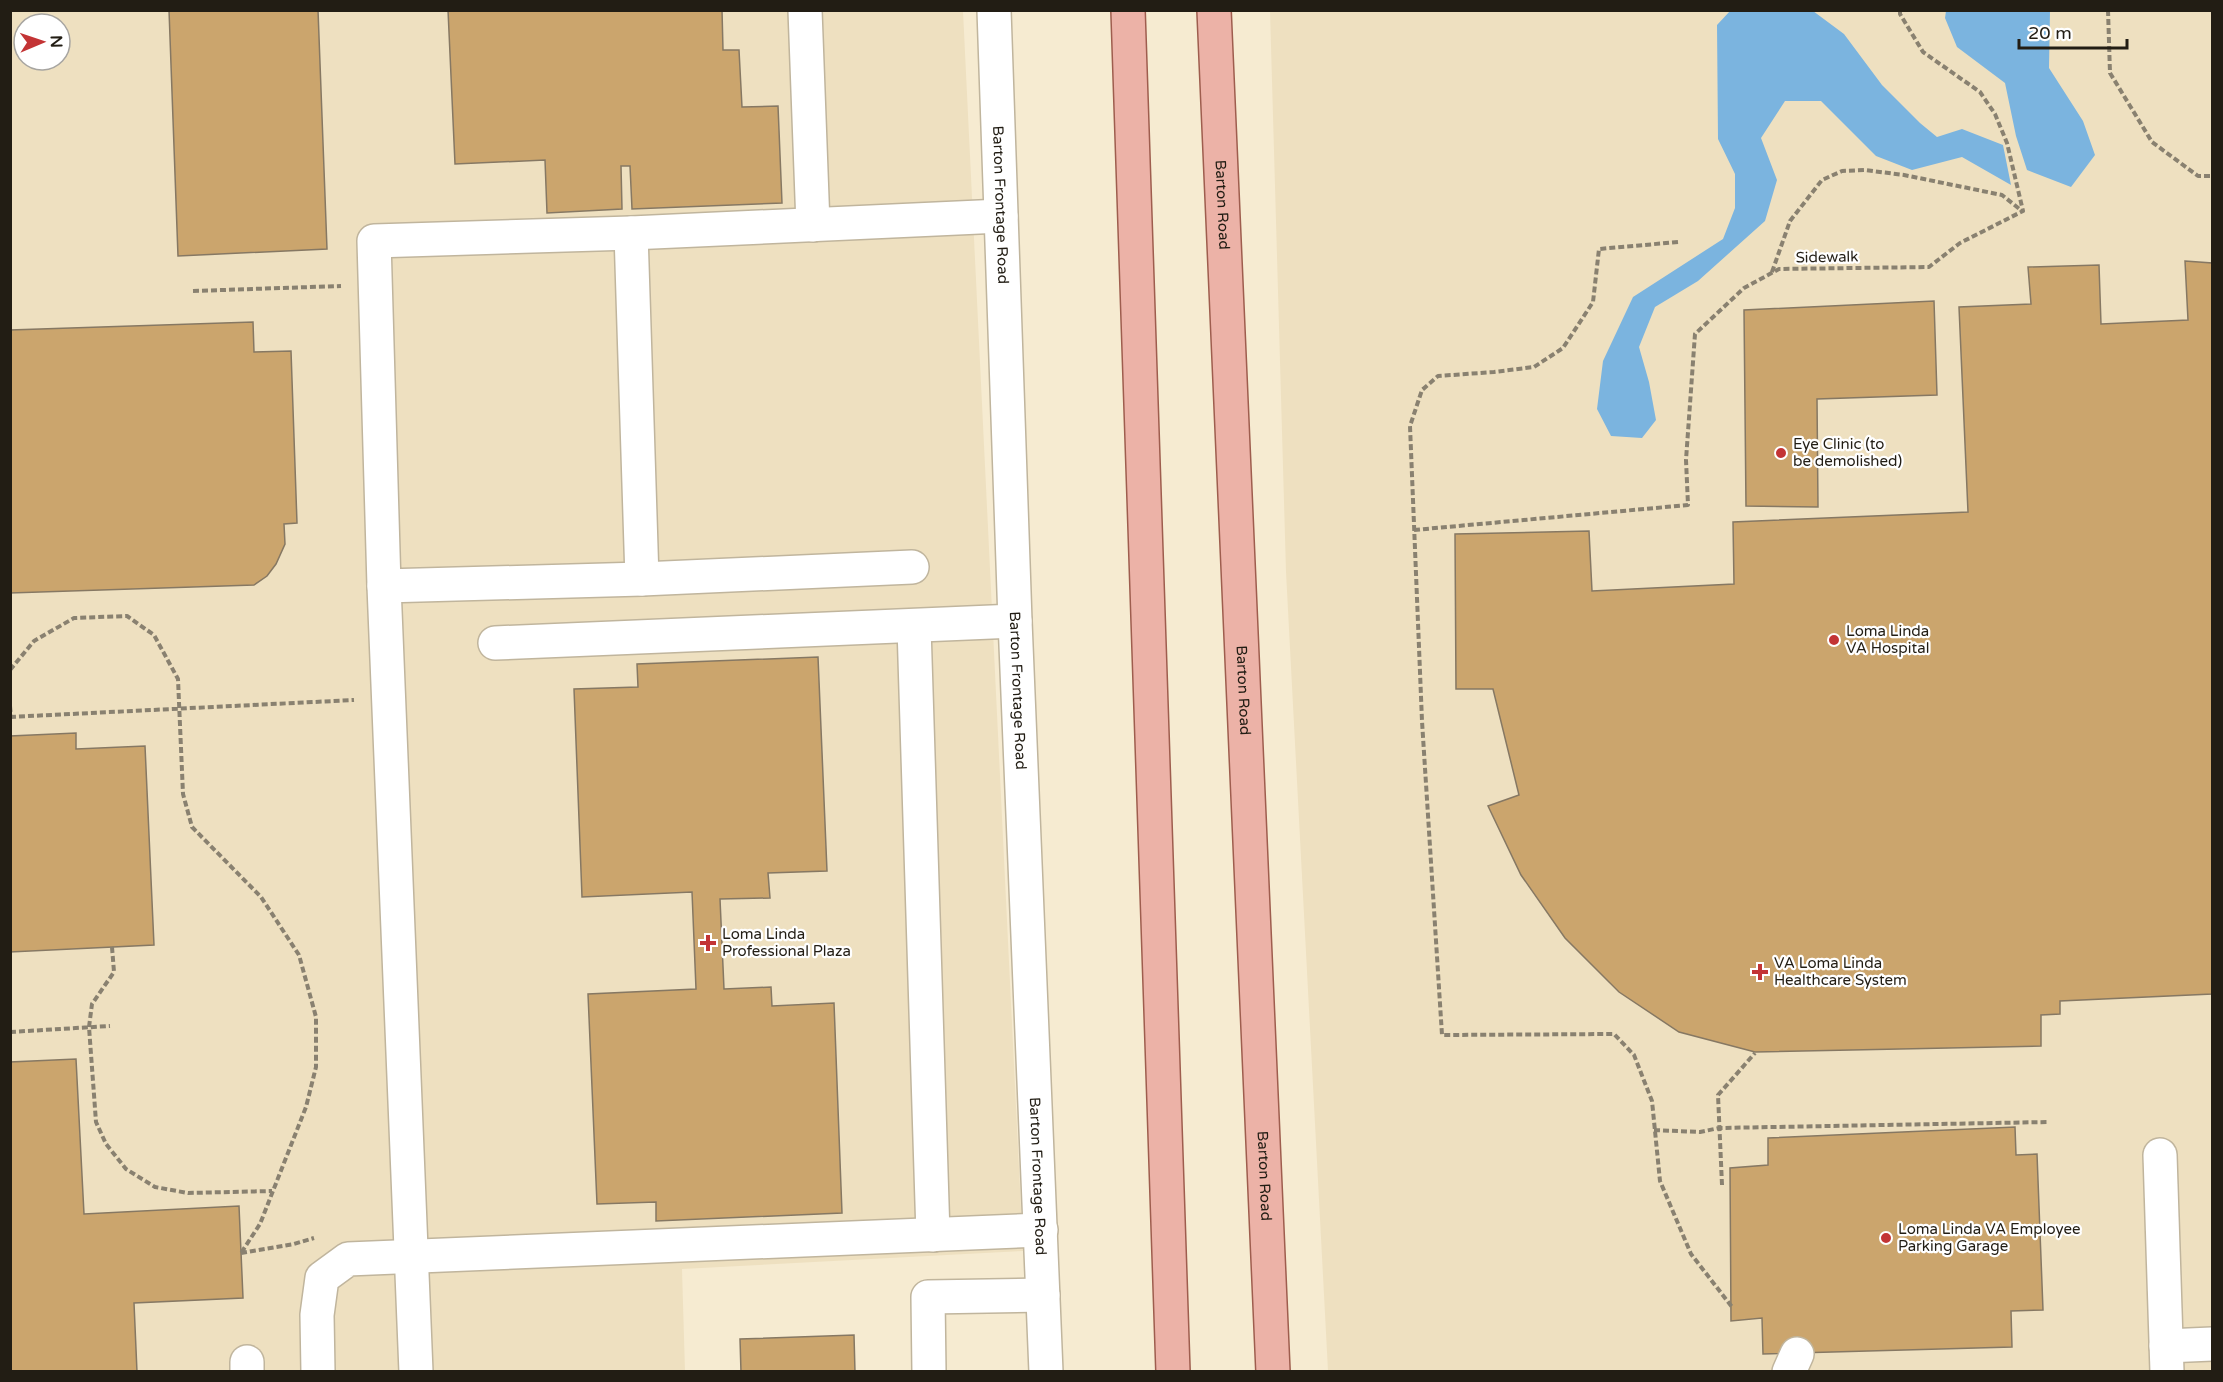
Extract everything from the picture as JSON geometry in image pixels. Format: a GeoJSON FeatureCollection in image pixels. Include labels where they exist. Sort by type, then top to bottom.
{"type":"FeatureCollection","features":[{"type":"Feature","properties":{"kind":"main road"},"geometry":{"type":"LineString","coordinates":[[1128,10],[1173,1371]]}},
{"type":"Feature","properties":{"kind":"main road","name":"Barton Road"},"geometry":{"type":"LineString","coordinates":[[1214,10],[1273,1371]]}},
{"type":"Feature","properties":{"kind":"street"},"geometry":{"type":"LineString","coordinates":[[805,10],[813,225]]}},
{"type":"Feature","properties":{"kind":"street","name":"Barton Frontage Road"},"geometry":{"type":"LineString","coordinates":[[994,10],[1015,621],[1046,1371]]}},
{"type":"Feature","properties":{"kind":"street"},"geometry":{"type":"LineString","coordinates":[[416,1371],[384,586],[374,241],[631,233],[1000,216]]}},
{"type":"Feature","properties":{"kind":"street"},"geometry":{"type":"LineString","coordinates":[[631,233],[642,579]]}},
{"type":"Feature","properties":{"kind":"street"},"geometry":{"type":"LineString","coordinates":[[384,586],[642,579],[912,567]]}},
{"type":"Feature","properties":{"kind":"street"},"geometry":{"type":"LineString","coordinates":[[495,642],[914,627],[1015,621]]}},
{"type":"Feature","properties":{"kind":"street"},"geometry":{"type":"LineString","coordinates":[[914,627],[933,1234]]}},
{"type":"Feature","properties":{"kind":"street"},"geometry":{"type":"LineString","coordinates":[[2160,1155],[2167,1359],[2212,1344]]}},
{"type":"Feature","properties":{"kind":"street"},"geometry":{"type":"LineString","coordinates":[[318,1371],[316,1315],[322,1278],[348,1259],[1041,1230]]}},
{"type":"Feature","properties":{"kind":"street"},"geometry":{"type":"LineString","coordinates":[[929,1371],[928,1297],[1043,1295]]}},
{"type":"Feature","properties":{"kind":"path"},"geometry":{"type":"LineString","coordinates":[[1895,10],[1900,12],[1923,52],[1980,92],[1995,114],[2007,143],[2023,211]]}},
{"type":"Feature","properties":{"kind":"path"},"geometry":{"type":"LineString","coordinates":[[2108,10],[2110,73],[2152,142],[2198,176],[2212,176]]}},
{"type":"Feature","properties":{"kind":"path"},"geometry":{"type":"LineString","coordinates":[[1772,273],[1790,221],[1822,180],[1842,171],[1865,170],[1904,175],[2002,195],[2023,211]]}},
{"type":"Feature","properties":{"kind":"path","name":"Sidewalk"},"geometry":{"type":"LineString","coordinates":[[1414,530],[1688,505],[1686,460],[1695,334],[1744,288],[1779,269],[1929,267],[1960,243],[2023,211]]}},
{"type":"Feature","properties":{"kind":"path"},"geometry":{"type":"LineString","coordinates":[[1678,242],[1599,249],[1593,302],[1563,348],[1534,367],[1438,376],[1422,390],[1410,426],[1422,721],[1442,1035],[1614,1034],[1634,1055],[1652,1101],[1660,1181],[1690,1254],[1732,1307]]}},
{"type":"Feature","properties":{"kind":"path"},"geometry":{"type":"LineString","coordinates":[[193,291],[342,286]]}},
{"type":"Feature","properties":{"kind":"path"},"geometry":{"type":"LineString","coordinates":[[10,670],[33,641],[74,618],[127,616],[154,635],[178,679],[183,794],[192,827],[261,897],[299,955],[316,1017],[316,1067],[306,1107],[260,1224],[241,1253],[294,1244]]}},
{"type":"Feature","properties":{"kind":"path"},"geometry":{"type":"LineString","coordinates":[[10,706],[11,717],[358,699]]}},
{"type":"Feature","properties":{"kind":"path"},"geometry":{"type":"LineString","coordinates":[[112,947],[114,972],[92,1004],[89,1027],[96,1122],[106,1144],[126,1169],[155,1187],[188,1193],[272,1191]]}},
{"type":"Feature","properties":{"kind":"path"},"geometry":{"type":"LineString","coordinates":[[10,1032],[110,1026]]}},
{"type":"Feature","properties":{"kind":"path"},"geometry":{"type":"LineString","coordinates":[[1722,1185],[1718,1095],[1755,1053]]}},
{"type":"Feature","properties":{"kind":"path"},"geometry":{"type":"LineString","coordinates":[[1654,1130],[1700,1132],[1719,1128],[2049,1122]]}},
{"type":"Feature","properties":{"kind":"shaded area"},"geometry":{"type":"Polygon","coordinates":[[[10,11],[963,11],[1023,1251],[682,1269],[685,1371],[11,1371],[10,11]]]}},
{"type":"Feature","properties":{"kind":"shaded area","name":"VA Loma Linda Healthcare System"},"geometry":{"type":"Polygon","coordinates":[[[1270,11],[2212,11],[2212,1371],[1328,1371],[1286,572],[1270,11]]]}},
{"type":"Feature","properties":{"kind":"water"},"geometry":{"type":"Polygon","coordinates":[[[1730,11],[1813,11],[1844,34],[1882,85],[1937,137],[1962,129],[2003,145],[2011,185],[1962,157],[1912,170],[1876,156],[1821,101],[1785,101],[1761,138],[1777,180],[1765,221],[1698,281],[1655,307],[1639,347],[1649,382],[1656,420],[1642,438],[1611,436],[1597,409],[1603,361],[1633,297],[1723,239],[1735,208],[1735,174],[1718,139],[1717,25],[1730,11]]]}},
{"type":"Feature","properties":{"kind":"water"},"geometry":{"type":"Polygon","coordinates":[[[1946,11],[2050,11],[2049,68],[2083,121],[2095,155],[2071,187],[2027,170],[2016,136],[2005,83],[1957,47],[1945,18],[1946,11]]]}},
{"type":"Feature","properties":{"kind":"building"},"geometry":{"type":"Polygon","coordinates":[[[169,10],[318,10],[327,249],[178,256],[169,10]]]}},
{"type":"Feature","properties":{"kind":"building"},"geometry":{"type":"Polygon","coordinates":[[[448,10],[722,10],[723,50],[739,50],[742,107],[778,106],[782,203],[632,209],[630,166],[621,166],[622,209],[547,213],[545,160],[455,164],[448,10]]]}},
{"type":"Feature","properties":{"kind":"building","name":"Loma Linda VA Hospital"},"geometry":{"type":"Polygon","coordinates":[[[2185,261],[2212,263],[2212,994],[2060,1001],[2060,1014],[2041,1015],[2041,1046],[1755,1052],[1679,1032],[1619,992],[1565,938],[1521,875],[1488,806],[1519,795],[1493,689],[1456,689],[1455,534],[1589,531],[1592,591],[1734,584],[1733,522],[1968,512],[1959,307],[2031,304],[2028,267],[2099,265],[2101,324],[2188,320],[2185,261]]]}},
{"type":"Feature","properties":{"kind":"building","name":"Eye Clinic (to be demolished)"},"geometry":{"type":"Polygon","coordinates":[[[1934,301],[1937,395],[1817,399],[1818,507],[1746,506],[1744,310],[1934,301]]]}},
{"type":"Feature","properties":{"kind":"building"},"geometry":{"type":"Polygon","coordinates":[[[253,322],[254,352],[291,351],[297,523],[284,524],[285,544],[276,564],[267,576],[254,585],[10,593],[10,330],[253,322]]]}},
{"type":"Feature","properties":{"kind":"building","name":"Loma Linda Professional Plaza"},"geometry":{"type":"Polygon","coordinates":[[[818,657],[827,871],[768,873],[770,898],[720,899],[724,989],[771,987],[772,1006],[834,1003],[842,1213],[656,1221],[656,1202],[597,1204],[588,994],[696,989],[692,892],[582,897],[574,689],[638,687],[637,664],[818,657]]]}},
{"type":"Feature","properties":{"kind":"building"},"geometry":{"type":"Polygon","coordinates":[[[76,733],[76,749],[145,746],[154,945],[10,952],[10,736],[76,733]]]}},
{"type":"Feature","properties":{"kind":"building"},"geometry":{"type":"Polygon","coordinates":[[[76,1059],[84,1214],[239,1206],[243,1298],[134,1303],[137,1372],[10,1372],[10,1062],[76,1059]]]}},
{"type":"Feature","properties":{"kind":"building","name":"Loma Linda VA Employee Parking Garage"},"geometry":{"type":"Polygon","coordinates":[[[2015,1127],[2016,1155],[2037,1154],[2043,1310],[2011,1311],[2012,1347],[1763,1354],[1762,1318],[1731,1321],[1730,1168],[1768,1165],[1768,1138],[2015,1127]]]}},
{"type":"Feature","properties":{"kind":"building"},"geometry":{"type":"Polygon","coordinates":[[[854,1335],[855,1372],[741,1372],[740,1339],[854,1335]]]}},
{"type":"Feature","properties":{"kind":"place","name":"Eye Clinic (to be demolished)"},"geometry":{"type":"Point","coordinates":[1781,453]}},
{"type":"Feature","properties":{"kind":"place","name":"Loma Linda VA Hospital"},"geometry":{"type":"Point","coordinates":[1834,640]}},
{"type":"Feature","properties":{"kind":"place","name":"Loma Linda Professional Plaza"},"geometry":{"type":"Point","coordinates":[708,943]}},
{"type":"Feature","properties":{"kind":"place","name":"VA Loma Linda Healthcare System"},"geometry":{"type":"Point","coordinates":[1760,972]}},
{"type":"Feature","properties":{"kind":"place","name":"Loma Linda VA Employee Parking Garage"},"geometry":{"type":"Point","coordinates":[1886,1238]}}]}
